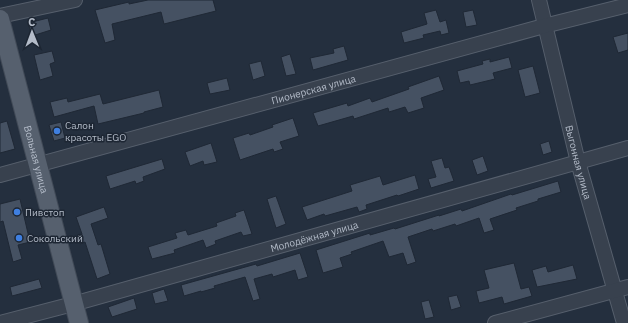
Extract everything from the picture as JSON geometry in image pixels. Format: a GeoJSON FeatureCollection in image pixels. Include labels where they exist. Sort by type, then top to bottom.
{"type":"FeatureCollection","features":[{"type":"Feature","properties":{"kind":"main road","name":"Вольная улица"},"geometry":{"type":"LineString","coordinates":[[0,21],[79,323]]}},
{"type":"Feature","properties":{"kind":"street"},"geometry":{"type":"LineString","coordinates":[[0,21],[75,0]]}},
{"type":"Feature","properties":{"kind":"street","name":"Выгонная улица"},"geometry":{"type":"LineString","coordinates":[[538,0],[578,162],[622,289],[624,323]]}},
{"type":"Feature","properties":{"kind":"street","name":"Пионерская улица"},"geometry":{"type":"LineString","coordinates":[[0,175],[544,26],[628,5]]}},
{"type":"Feature","properties":{"kind":"street","name":"Молодёжная улица"},"geometry":{"type":"LineString","coordinates":[[0,323],[73,304],[628,148]]}},
{"type":"Feature","properties":{"kind":"street"},"geometry":{"type":"LineString","coordinates":[[495,323],[622,289]]}},
{"type":"Feature","properties":{"kind":"building"},"geometry":{"type":"Polygon","coordinates":[[[148,0],[213,0],[216,11],[164,24],[161,12],[112,24],[115,40],[105,43],[95,10],[129,2],[129,4],[148,0]]]}},
{"type":"Feature","properties":{"kind":"building"},"geometry":{"type":"Polygon","coordinates":[[[436,10],[440,22],[446,20],[449,33],[441,35],[440,31],[423,35],[424,38],[404,43],[401,32],[427,24],[424,13],[436,10]]]}},
{"type":"Feature","properties":{"kind":"building"},"geometry":{"type":"Polygon","coordinates":[[[473,10],[477,25],[466,27],[463,12],[473,10]]]}},
{"type":"Feature","properties":{"kind":"building"},"geometry":{"type":"Polygon","coordinates":[[[48,18],[51,30],[32,36],[28,23],[48,18]]]}},
{"type":"Feature","properties":{"kind":"building"},"geometry":{"type":"Polygon","coordinates":[[[628,33],[628,50],[618,53],[613,37],[628,33]]]}},
{"type":"Feature","properties":{"kind":"building"},"geometry":{"type":"Polygon","coordinates":[[[344,46],[348,60],[313,70],[310,58],[334,53],[333,49],[344,46]]]}},
{"type":"Feature","properties":{"kind":"building"},"geometry":{"type":"Polygon","coordinates":[[[52,51],[55,62],[50,64],[53,76],[40,80],[34,55],[52,51]]]}},
{"type":"Feature","properties":{"kind":"building"},"geometry":{"type":"Polygon","coordinates":[[[290,54],[296,74],[286,76],[281,57],[290,54]]]}},
{"type":"Feature","properties":{"kind":"building"},"geometry":{"type":"Polygon","coordinates":[[[509,57],[512,68],[493,73],[495,79],[470,85],[469,81],[460,83],[457,71],[483,64],[482,61],[490,59],[490,62],[509,57]]]}},
{"type":"Feature","properties":{"kind":"building"},"geometry":{"type":"Polygon","coordinates":[[[261,61],[265,76],[253,80],[249,64],[261,61]]]}},
{"type":"Feature","properties":{"kind":"building"},"geometry":{"type":"Polygon","coordinates":[[[533,66],[540,93],[525,97],[518,70],[533,66]]]}},
{"type":"Feature","properties":{"kind":"building"},"geometry":{"type":"Polygon","coordinates":[[[439,76],[444,90],[421,98],[424,108],[408,113],[405,107],[389,112],[388,108],[354,119],[353,116],[318,126],[313,113],[347,103],[348,106],[370,98],[372,102],[409,89],[408,87],[439,76]]]}},
{"type":"Feature","properties":{"kind":"building"},"geometry":{"type":"Polygon","coordinates":[[[227,78],[230,90],[210,94],[207,83],[227,78]]]}},
{"type":"Feature","properties":{"kind":"building"},"geometry":{"type":"Polygon","coordinates":[[[159,90],[163,107],[98,124],[94,106],[54,117],[50,102],[67,98],[68,102],[100,94],[103,104],[159,90]]]}},
{"type":"Feature","properties":{"kind":"building"},"geometry":{"type":"Polygon","coordinates":[[[293,118],[299,136],[280,142],[283,149],[274,152],[273,149],[240,160],[233,138],[249,133],[250,135],[273,127],[272,125],[293,118]]]}},
{"type":"Feature","properties":{"kind":"building"},"geometry":{"type":"Polygon","coordinates":[[[7,121],[15,149],[0,153],[0,123],[7,121]]]}},
{"type":"Feature","properties":{"kind":"building","name":"Салон красоты EGO"},"geometry":{"type":"Polygon","coordinates":[[[61,122],[65,138],[54,141],[49,125],[61,122]]]}},
{"type":"Feature","properties":{"kind":"building"},"geometry":{"type":"Polygon","coordinates":[[[549,141],[552,152],[543,155],[540,144],[549,141]]]}},
{"type":"Feature","properties":{"kind":"building"},"geometry":{"type":"Polygon","coordinates":[[[211,143],[217,162],[204,165],[203,161],[190,166],[185,152],[211,143]]]}},
{"type":"Feature","properties":{"kind":"building"},"geometry":{"type":"Polygon","coordinates":[[[483,156],[488,171],[477,175],[472,160],[483,156]]]}},
{"type":"Feature","properties":{"kind":"building"},"geometry":{"type":"Polygon","coordinates":[[[442,158],[445,168],[449,167],[454,181],[431,188],[428,179],[436,177],[431,161],[442,158]]]}},
{"type":"Feature","properties":{"kind":"building"},"geometry":{"type":"Polygon","coordinates":[[[162,159],[165,169],[143,177],[144,181],[136,184],[135,181],[110,189],[106,176],[162,159]]]}},
{"type":"Feature","properties":{"kind":"building"},"geometry":{"type":"Polygon","coordinates":[[[415,175],[419,189],[366,205],[367,209],[359,212],[357,207],[325,216],[324,214],[307,220],[302,207],[352,191],[350,185],[380,176],[383,185],[415,175]]]}},
{"type":"Feature","properties":{"kind":"building"},"geometry":{"type":"Polygon","coordinates":[[[558,181],[561,192],[538,199],[538,201],[516,208],[517,210],[490,219],[494,230],[484,233],[479,218],[456,226],[455,224],[433,231],[432,229],[408,237],[416,262],[407,265],[403,253],[389,257],[383,241],[351,252],[352,254],[340,258],[343,267],[323,273],[316,250],[370,233],[370,235],[394,228],[395,229],[461,209],[462,211],[511,194],[512,195],[558,181]]]}},
{"type":"Feature","properties":{"kind":"building"},"geometry":{"type":"Polygon","coordinates":[[[276,196],[286,224],[276,228],[267,199],[276,196]]]}},
{"type":"Feature","properties":{"kind":"building"},"geometry":{"type":"Polygon","coordinates":[[[20,199],[30,242],[18,245],[22,259],[13,262],[3,221],[0,222],[0,204],[20,199]]]}},
{"type":"Feature","properties":{"kind":"building"},"geometry":{"type":"Polygon","coordinates":[[[104,207],[108,218],[91,224],[98,245],[101,244],[110,274],[97,279],[85,242],[80,244],[77,236],[82,234],[76,217],[104,207]]]}},
{"type":"Feature","properties":{"kind":"building"},"geometry":{"type":"Polygon","coordinates":[[[244,210],[252,234],[243,236],[241,232],[215,241],[216,244],[206,248],[203,240],[174,250],[175,253],[152,259],[148,247],[177,238],[175,233],[186,230],[188,235],[217,226],[216,223],[236,216],[235,213],[244,210]]]}},
{"type":"Feature","properties":{"kind":"building"},"geometry":{"type":"Polygon","coordinates":[[[300,253],[308,277],[298,280],[295,270],[273,277],[272,274],[254,279],[260,299],[253,301],[245,277],[214,286],[215,288],[184,296],[181,285],[256,264],[257,266],[300,253]]]}},
{"type":"Feature","properties":{"kind":"building"},"geometry":{"type":"Polygon","coordinates":[[[514,263],[521,289],[529,287],[532,296],[504,304],[502,297],[479,303],[476,291],[489,288],[484,270],[514,263]]]}},
{"type":"Feature","properties":{"kind":"building"},"geometry":{"type":"Polygon","coordinates":[[[573,265],[577,279],[537,287],[532,270],[546,266],[548,272],[573,265]]]}},
{"type":"Feature","properties":{"kind":"building"},"geometry":{"type":"Polygon","coordinates":[[[39,279],[42,288],[12,296],[10,287],[39,279]]]}},
{"type":"Feature","properties":{"kind":"building"},"geometry":{"type":"Polygon","coordinates":[[[164,289],[168,301],[155,304],[152,293],[164,289]]]}},
{"type":"Feature","properties":{"kind":"building"},"geometry":{"type":"Polygon","coordinates":[[[457,295],[461,307],[451,310],[448,297],[457,295]]]}},
{"type":"Feature","properties":{"kind":"building"},"geometry":{"type":"Polygon","coordinates":[[[134,298],[137,309],[112,317],[108,307],[134,298]]]}},
{"type":"Feature","properties":{"kind":"building"},"geometry":{"type":"Polygon","coordinates":[[[429,300],[434,317],[425,319],[421,302],[429,300]]]}},
{"type":"Feature","properties":{"kind":"place","name":"Салон красоты EGO"},"geometry":{"type":"Point","coordinates":[57,131]}},
{"type":"Feature","properties":{"kind":"place","name":"Пивстоп"},"geometry":{"type":"Point","coordinates":[17,212]}},
{"type":"Feature","properties":{"kind":"place","name":"Сокольский"},"geometry":{"type":"Point","coordinates":[19,238]}}]}
